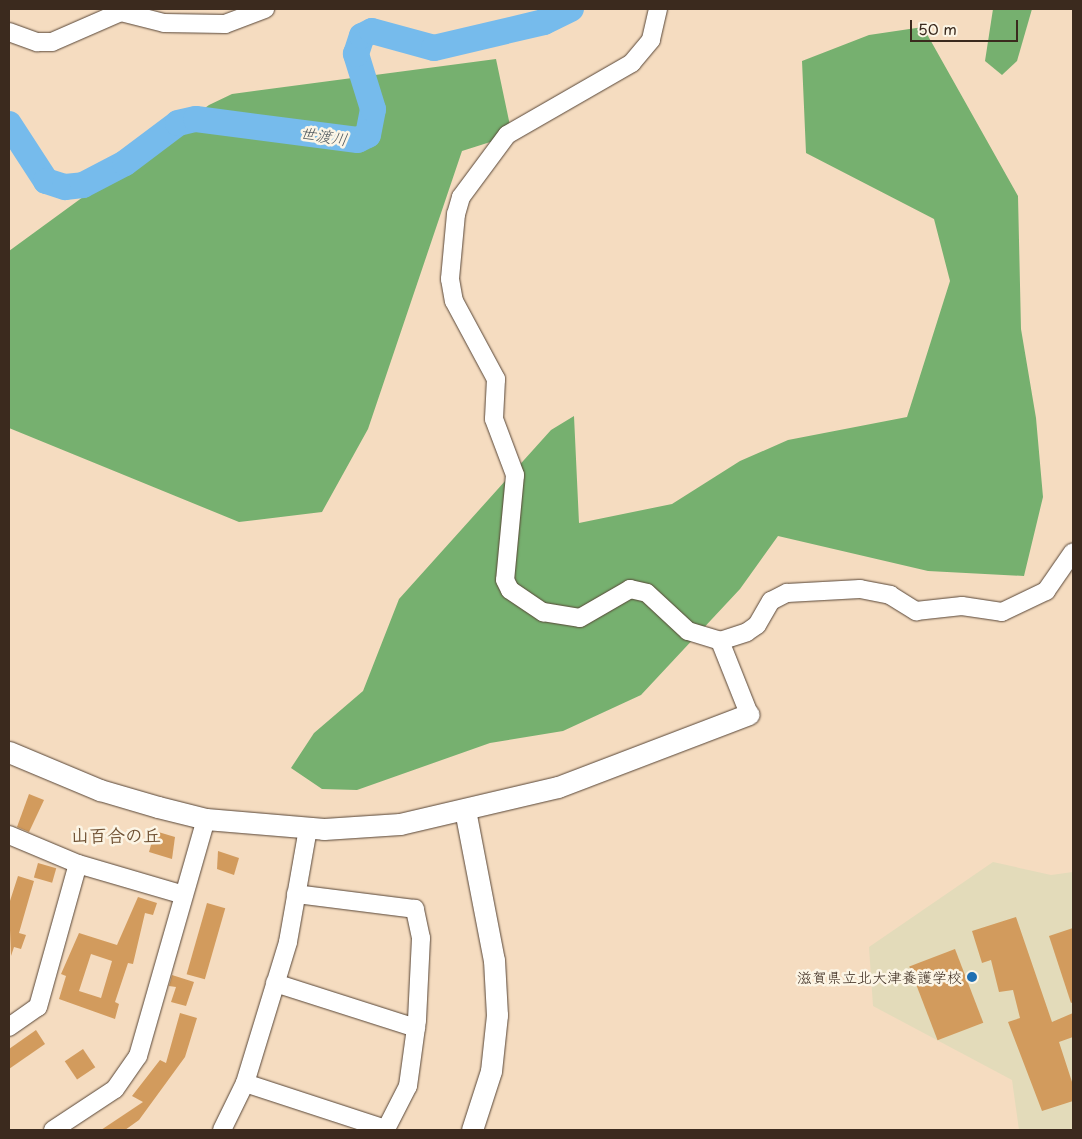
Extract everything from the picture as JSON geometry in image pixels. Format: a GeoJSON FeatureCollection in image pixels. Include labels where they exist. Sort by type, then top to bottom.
{"type":"FeatureCollection","features":[{"type":"Feature","properties":{"kind":"street"},"geometry":{"type":"LineString","coordinates":[[9,32],[37,42],[52,42],[121,12],[164,23],[226,24],[265,9]]}},
{"type":"Feature","properties":{"kind":"street"},"geometry":{"type":"LineString","coordinates":[[658,9],[651,40],[632,63],[507,135],[461,197],[450,279],[463,324],[496,379],[494,419],[515,475],[505,580],[510,590],[543,612],[580,618],[630,589],[647,593],[688,631],[720,641],[757,625],[771,601],[787,593],[860,588],[890,596],[916,612],[962,606],[1002,612],[1046,591],[1073,552]]}},
{"type":"Feature","properties":{"kind":"street"},"geometry":{"type":"LineString","coordinates":[[9,752],[100,790],[206,819],[308,828],[400,824],[558,788],[749,714],[720,641]]}},
{"type":"Feature","properties":{"kind":"street"},"geometry":{"type":"LineString","coordinates":[[465,810],[494,960],[497,1015],[491,1071],[472,1130]]}},
{"type":"Feature","properties":{"kind":"street"},"geometry":{"type":"LineString","coordinates":[[53,1130],[115,1088],[138,1056],[206,819]]}},
{"type":"Feature","properties":{"kind":"street"},"geometry":{"type":"LineString","coordinates":[[222,1130],[245,1083],[275,983],[296,894],[308,828]]}},
{"type":"Feature","properties":{"kind":"street"},"geometry":{"type":"LineString","coordinates":[[9,834],[78,864],[184,896]]}},
{"type":"Feature","properties":{"kind":"street"},"geometry":{"type":"LineString","coordinates":[[9,1027],[38,1007],[78,864]]}},
{"type":"Feature","properties":{"kind":"street"},"geometry":{"type":"LineString","coordinates":[[245,1083],[386,1129],[408,1086],[416,1028],[421,938],[415,909],[296,894]]}},
{"type":"Feature","properties":{"kind":"street"},"geometry":{"type":"LineString","coordinates":[[275,983],[416,1028]]}},
{"type":"Feature","properties":{"kind":"shaded area","name":"滋賀県立北大津養護学校"},"geometry":{"type":"Polygon","coordinates":[[[993,862],[1051,875],[1073,872],[1073,1130],[1019,1130],[1012,1080],[873,1006],[869,947],[993,862]]]}},
{"type":"Feature","properties":{"kind":"green space"},"geometry":{"type":"Polygon","coordinates":[[[993,9],[1032,9],[1017,61],[1002,75],[985,61],[993,9]]]}},
{"type":"Feature","properties":{"kind":"green space"},"geometry":{"type":"Polygon","coordinates":[[[923,27],[1018,196],[1021,329],[1036,418],[1043,497],[1024,576],[928,571],[778,536],[740,589],[641,695],[563,731],[490,743],[357,790],[322,789],[291,768],[314,733],[363,691],[399,599],[551,430],[574,416],[579,523],[672,504],[740,461],[788,440],[907,417],[950,281],[934,219],[806,153],[802,61],[869,35],[923,27]]]}},
{"type":"Feature","properties":{"kind":"green space"},"geometry":{"type":"Polygon","coordinates":[[[496,59],[512,135],[462,151],[368,429],[322,512],[239,522],[9,428],[9,251],[209,105],[232,94],[496,59]]]}},
{"type":"Feature","properties":{"kind":"building"},"geometry":{"type":"Polygon","coordinates":[[[29,794],[44,800],[29,832],[17,827],[29,794]]]}},
{"type":"Feature","properties":{"kind":"building"},"geometry":{"type":"Polygon","coordinates":[[[155,831],[175,837],[172,859],[149,852],[155,831]]]}},
{"type":"Feature","properties":{"kind":"building"},"geometry":{"type":"Polygon","coordinates":[[[218,851],[239,858],[234,875],[217,869],[218,851]]]}},
{"type":"Feature","properties":{"kind":"building"},"geometry":{"type":"Polygon","coordinates":[[[38,863],[56,868],[52,883],[34,877],[38,863]]]}},
{"type":"Feature","properties":{"kind":"building"},"geometry":{"type":"Polygon","coordinates":[[[18,876],[34,881],[19,933],[26,935],[21,949],[14,947],[11,956],[9,904],[18,876]]]}},
{"type":"Feature","properties":{"kind":"building"},"geometry":{"type":"Polygon","coordinates":[[[138,897],[157,903],[153,915],[145,913],[133,964],[128,963],[115,1002],[119,1004],[115,1019],[59,999],[66,976],[61,974],[79,933],[117,945],[138,897]],[[91,954],[79,991],[101,998],[112,961],[91,954]]]}},
{"type":"Feature","properties":{"kind":"building"},"geometry":{"type":"Polygon","coordinates":[[[207,903],[225,908],[205,979],[187,974],[207,903]]]}},
{"type":"Feature","properties":{"kind":"building"},"geometry":{"type":"Polygon","coordinates":[[[1016,917],[1052,1022],[1073,1013],[1073,1037],[1059,1042],[1073,1085],[1073,1101],[1042,1111],[1008,1022],[1020,1018],[1013,990],[999,992],[991,960],[982,963],[972,931],[1016,917]]]}},
{"type":"Feature","properties":{"kind":"building"},"geometry":{"type":"Polygon","coordinates":[[[1073,928],[1073,1002],[1071,1003],[1049,936],[1073,928]]]}},
{"type":"Feature","properties":{"kind":"building"},"geometry":{"type":"Polygon","coordinates":[[[955,949],[983,1023],[938,1040],[909,967],[955,949]]]}},
{"type":"Feature","properties":{"kind":"building"},"geometry":{"type":"Polygon","coordinates":[[[172,975],[194,982],[186,1006],[171,1002],[176,987],[169,986],[172,975]]]}},
{"type":"Feature","properties":{"kind":"building"},"geometry":{"type":"Polygon","coordinates":[[[180,1013],[197,1018],[185,1057],[139,1120],[125,1130],[101,1130],[143,1102],[132,1096],[160,1060],[166,1063],[180,1013]]]}},
{"type":"Feature","properties":{"kind":"building"},"geometry":{"type":"Polygon","coordinates":[[[36,1030],[45,1044],[9,1069],[9,1049],[36,1030]]]}},
{"type":"Feature","properties":{"kind":"building"},"geometry":{"type":"Polygon","coordinates":[[[83,1049],[95,1067],[77,1080],[65,1061],[83,1049]]]}},
{"type":"Feature","properties":{"kind":"waterway","name":"世渡川"},"geometry":{"type":"LineString","coordinates":[[9,124],[46,181],[65,187],[83,185],[125,163],[178,123],[196,119],[358,140],[368,135],[373,109],[356,54],[362,36],[372,31],[434,48],[544,22],[571,9]]}},
{"type":"Feature","properties":{"kind":"place","name":"滋賀県立北大津養護学校"},"geometry":{"type":"Point","coordinates":[972,977]}},
{"type":"Feature","properties":{"kind":"district","name":"山百合の丘"},"geometry":{"type":"Point","coordinates":[116,835]}}]}
